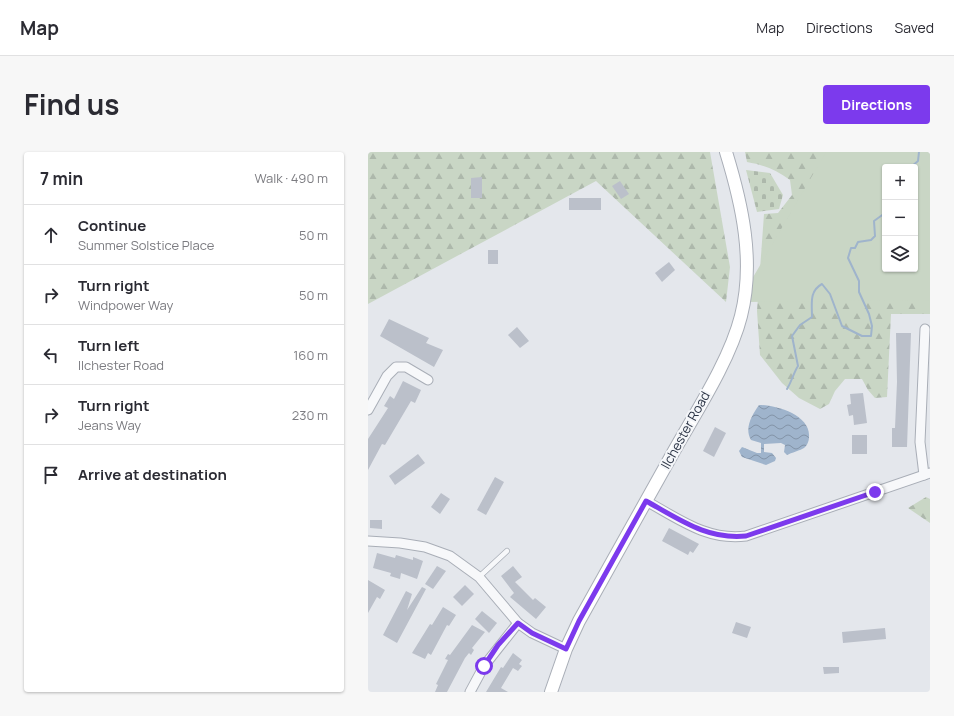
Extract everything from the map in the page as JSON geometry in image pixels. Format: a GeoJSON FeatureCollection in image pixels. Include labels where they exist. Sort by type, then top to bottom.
{"type":"FeatureCollection","features":[{"type":"Feature","properties":{"kind":"street","name":"Ilchester Road"},"geometry":{"type":"LineString","coordinates":[[551,692],[566,649],[579,621],[724,360],[734,338],[741,315],[746,270],[744,223],[739,197],[726,152]]}},
{"type":"Feature","properties":{"kind":"street"},"geometry":{"type":"LineString","coordinates":[[646,501],[711,535],[736,537],[746,536],[927,474],[920,442],[925,329]]}},
{"type":"Feature","properties":{"kind":"street"},"geometry":{"type":"LineString","coordinates":[[368,410],[387,376],[396,367],[406,367],[428,380]]}},
{"type":"Feature","properties":{"kind":"street"},"geometry":{"type":"LineString","coordinates":[[368,541],[414,544],[436,550],[460,562],[479,577],[518,623],[532,633],[566,649]]}},
{"type":"Feature","properties":{"kind":"street"},"geometry":{"type":"LineString","coordinates":[[470,692],[488,661],[518,623]]}},
{"type":"Feature","properties":{"kind":"lane"},"geometry":{"type":"LineString","coordinates":[[479,577],[507,551]]}},
{"type":"Feature","properties":{"kind":"green space"},"geometry":{"type":"Polygon","coordinates":[[[368,152],[710,152],[730,267],[726,302],[596,181],[368,304],[368,152]]]}},
{"type":"Feature","properties":{"kind":"green space"},"geometry":{"type":"Polygon","coordinates":[[[745,152],[930,152],[930,314],[891,314],[887,397],[875,398],[868,390],[862,379],[845,379],[835,391],[829,404],[820,409],[799,398],[782,383],[760,355],[757,311],[764,214],[778,213],[792,195],[790,180],[770,168],[747,162],[745,152]]]}},
{"type":"Feature","properties":{"kind":"green space"},"geometry":{"type":"Polygon","coordinates":[[[826,152],[930,152],[930,300],[750,302],[752,279],[826,152]]]}},
{"type":"Feature","properties":{"kind":"green space"},"geometry":{"type":"Polygon","coordinates":[[[746,170],[770,173],[783,195],[779,209],[757,212],[746,170]]]}},
{"type":"Feature","properties":{"kind":"green space"},"geometry":{"type":"Polygon","coordinates":[[[926,497],[930,499],[930,523],[908,508],[926,497]]]}},
{"type":"Feature","properties":{"kind":"water"},"geometry":{"type":"Polygon","coordinates":[[[759,405],[783,409],[799,417],[808,429],[809,440],[807,445],[801,450],[787,455],[784,452],[785,445],[781,443],[764,444],[764,452],[772,453],[776,458],[775,461],[766,465],[742,457],[739,451],[742,447],[757,453],[761,453],[761,443],[751,440],[748,431],[752,417],[759,405]]]}},
{"type":"Feature","properties":{"kind":"building"},"geometry":{"type":"Polygon","coordinates":[[[482,177],[482,198],[471,198],[471,178],[482,177]]]}},
{"type":"Feature","properties":{"kind":"building"},"geometry":{"type":"Polygon","coordinates":[[[620,181],[629,194],[621,199],[612,186],[620,181]]]}},
{"type":"Feature","properties":{"kind":"building"},"geometry":{"type":"Polygon","coordinates":[[[569,198],[601,198],[601,210],[569,210],[569,198]]]}},
{"type":"Feature","properties":{"kind":"building"},"geometry":{"type":"Polygon","coordinates":[[[488,250],[498,250],[498,264],[488,264],[488,250]]]}},
{"type":"Feature","properties":{"kind":"building"},"geometry":{"type":"Polygon","coordinates":[[[669,262],[675,270],[662,282],[655,273],[669,262]]]}},
{"type":"Feature","properties":{"kind":"building"},"geometry":{"type":"Polygon","coordinates":[[[389,319],[429,338],[426,343],[443,350],[434,367],[380,336],[389,319]]]}},
{"type":"Feature","properties":{"kind":"building"},"geometry":{"type":"Polygon","coordinates":[[[517,327],[529,341],[520,348],[508,335],[517,327]]]}},
{"type":"Feature","properties":{"kind":"building"},"geometry":{"type":"Polygon","coordinates":[[[896,333],[911,333],[907,447],[892,447],[892,428],[895,428],[897,382],[896,333]]]}},
{"type":"Feature","properties":{"kind":"building"},"geometry":{"type":"Polygon","coordinates":[[[403,381],[421,390],[415,403],[411,401],[385,445],[382,444],[368,470],[368,439],[388,408],[384,406],[390,396],[394,399],[403,381]]]}},
{"type":"Feature","properties":{"kind":"building"},"geometry":{"type":"Polygon","coordinates":[[[863,393],[867,423],[854,425],[853,415],[849,416],[847,405],[851,404],[850,394],[863,393]]]}},
{"type":"Feature","properties":{"kind":"building"},"geometry":{"type":"Polygon","coordinates":[[[715,427],[726,433],[714,457],[703,451],[715,427]]]}},
{"type":"Feature","properties":{"kind":"building"},"geometry":{"type":"Polygon","coordinates":[[[852,435],[867,435],[867,454],[852,454],[852,435]]]}},
{"type":"Feature","properties":{"kind":"building"},"geometry":{"type":"Polygon","coordinates":[[[418,454],[425,463],[395,485],[389,476],[418,454]]]}},
{"type":"Feature","properties":{"kind":"building"},"geometry":{"type":"Polygon","coordinates":[[[495,477],[504,482],[486,515],[477,510],[495,477]]]}},
{"type":"Feature","properties":{"kind":"building"},"geometry":{"type":"Polygon","coordinates":[[[441,493],[450,499],[440,514],[431,507],[441,493]]]}},
{"type":"Feature","properties":{"kind":"building"},"geometry":{"type":"Polygon","coordinates":[[[370,520],[382,520],[382,529],[370,528],[370,520]]]}},
{"type":"Feature","properties":{"kind":"building"},"geometry":{"type":"Polygon","coordinates":[[[669,528],[699,544],[693,553],[690,551],[688,555],[662,541],[669,528]]]}},
{"type":"Feature","properties":{"kind":"building"},"geometry":{"type":"Polygon","coordinates":[[[377,553],[395,558],[396,555],[413,560],[413,557],[423,561],[417,579],[401,573],[400,579],[390,576],[391,573],[373,568],[377,553]]]}},
{"type":"Feature","properties":{"kind":"building"},"geometry":{"type":"Polygon","coordinates":[[[437,566],[446,571],[433,589],[425,584],[437,566]]]}},
{"type":"Feature","properties":{"kind":"building"},"geometry":{"type":"Polygon","coordinates":[[[513,566],[522,577],[515,582],[533,600],[535,598],[546,607],[536,619],[510,597],[514,593],[501,576],[513,566]]]}},
{"type":"Feature","properties":{"kind":"building"},"geometry":{"type":"Polygon","coordinates":[[[368,580],[385,590],[380,599],[377,597],[368,613],[368,580]]]}},
{"type":"Feature","properties":{"kind":"building"},"geometry":{"type":"Polygon","coordinates":[[[465,585],[474,594],[462,606],[453,597],[465,585]]]}},
{"type":"Feature","properties":{"kind":"building"},"geometry":{"type":"Polygon","coordinates":[[[422,587],[426,589],[397,643],[383,635],[406,591],[412,594],[407,610],[422,587]]]}},
{"type":"Feature","properties":{"kind":"building"},"geometry":{"type":"Polygon","coordinates":[[[443,607],[456,615],[449,626],[447,625],[431,655],[428,653],[425,659],[412,653],[430,624],[432,625],[443,607]]]}},
{"type":"Feature","properties":{"kind":"building"},"geometry":{"type":"Polygon","coordinates":[[[482,611],[497,623],[489,633],[475,619],[482,611]]]}},
{"type":"Feature","properties":{"kind":"building"},"geometry":{"type":"Polygon","coordinates":[[[736,622],[751,627],[747,638],[732,633],[736,622]]]}},
{"type":"Feature","properties":{"kind":"building"},"geometry":{"type":"Polygon","coordinates":[[[472,625],[485,632],[472,648],[474,650],[471,655],[469,653],[465,658],[447,692],[435,692],[438,685],[436,684],[448,660],[445,659],[448,654],[450,655],[472,625]]]}},
{"type":"Feature","properties":{"kind":"building"},"geometry":{"type":"Polygon","coordinates":[[[885,628],[886,639],[843,643],[842,632],[885,628]]]}},
{"type":"Feature","properties":{"kind":"building"},"geometry":{"type":"Polygon","coordinates":[[[513,653],[522,660],[519,664],[522,666],[518,671],[513,668],[501,688],[508,692],[486,692],[501,667],[503,668],[513,653]]]}},
{"type":"Feature","properties":{"kind":"building"},"geometry":{"type":"Polygon","coordinates":[[[823,667],[839,667],[839,673],[824,674],[823,667]]]}},
{"type":"Feature","properties":{"kind":"waterway"},"geometry":{"type":"LineString","coordinates":[[914,164],[918,161],[919,152]]}},
{"type":"Feature","properties":{"kind":"waterway"},"geometry":{"type":"LineString","coordinates":[[787,389],[798,366],[792,336],[800,325],[812,317],[813,294],[822,284],[830,294],[842,326],[862,336],[871,336],[872,326],[869,314],[859,292],[859,281],[848,258],[851,248],[855,248],[858,242],[871,240],[875,236],[874,221],[882,215]]}},
{"type":"Feature","properties":{"kind":"route"},"geometry":{"type":"LineString","coordinates":[[484,666],[498,645],[518,623],[532,633],[566,649],[579,621],[646,501],[711,535],[736,537],[746,536],[875,492]]}}]}
